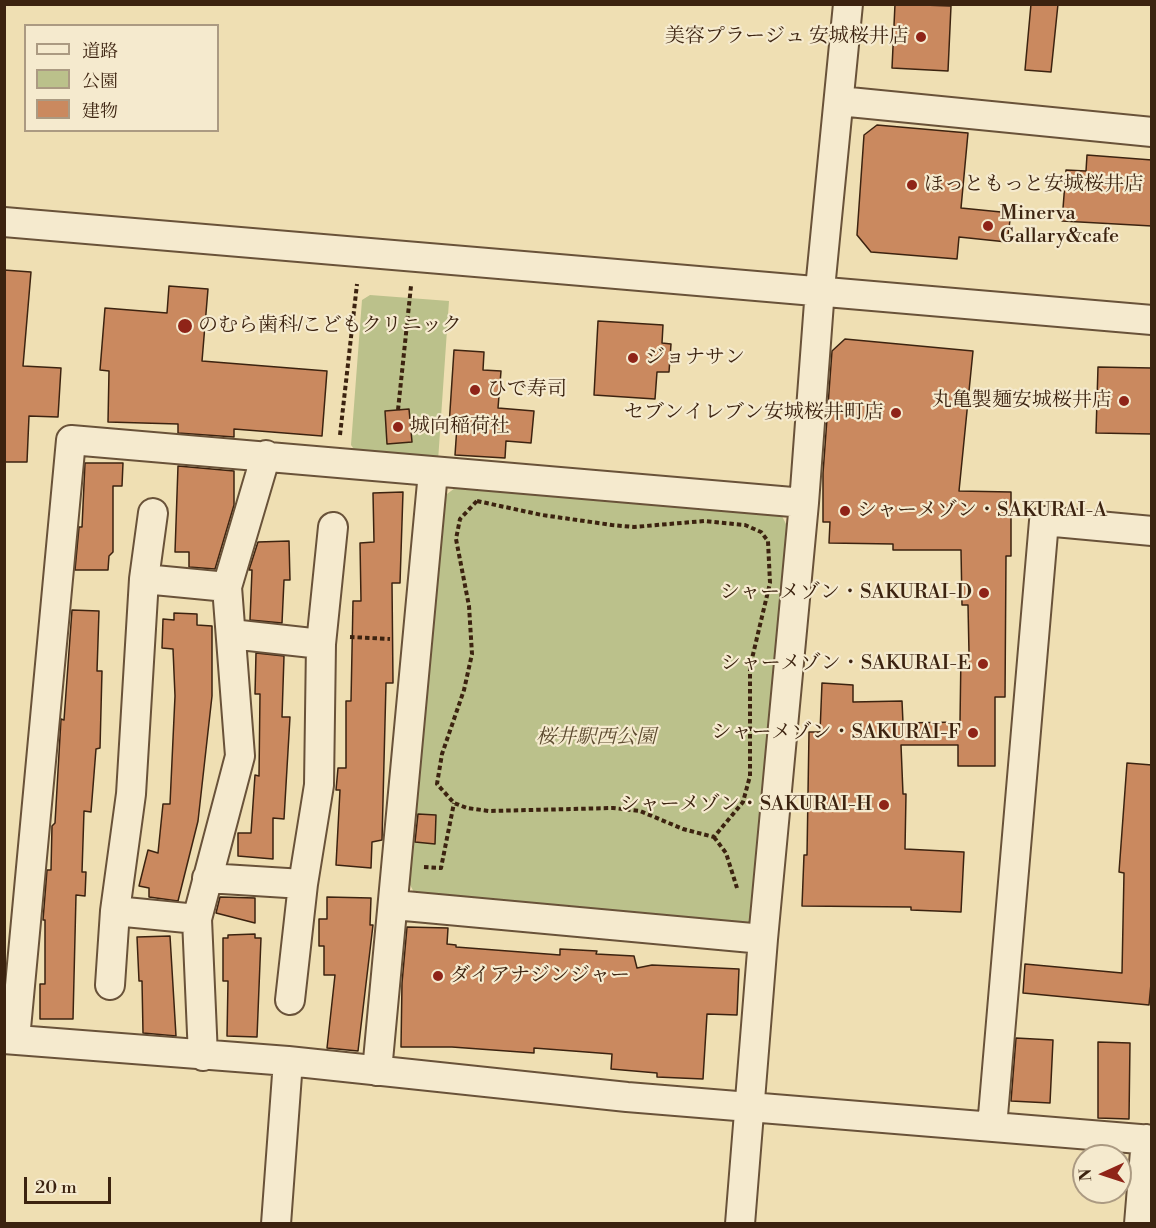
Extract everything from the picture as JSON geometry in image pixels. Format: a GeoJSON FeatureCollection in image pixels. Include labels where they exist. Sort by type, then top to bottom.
{"type":"FeatureCollection","features":[{"type":"Feature","properties":{"kind":"street"},"geometry":{"type":"LineString","coordinates":[[740,1224],[763,939],[804,503],[820,289],[848,4]]}},
{"type":"Feature","properties":{"kind":"street"},"geometry":{"type":"LineString","coordinates":[[839,101],[1152,132]]}},
{"type":"Feature","properties":{"kind":"street"},"geometry":{"type":"LineString","coordinates":[[4,222],[377,256],[820,289],[1152,320]]}},
{"type":"Feature","properties":{"kind":"street"},"geometry":{"type":"LineString","coordinates":[[804,503],[433,472],[266,455],[70,440],[10,1039],[288,1062],[750,1107],[1149,1140],[1139,1224]]}},
{"type":"Feature","properties":{"kind":"street"},"geometry":{"type":"LineString","coordinates":[[203,1056],[197,919],[240,756],[226,587],[266,455]]}},
{"type":"Feature","properties":{"kind":"street"},"geometry":{"type":"LineString","coordinates":[[377,1071],[433,472]]}},
{"type":"Feature","properties":{"kind":"street"},"geometry":{"type":"LineString","coordinates":[[110,985],[115,911],[131,794],[144,579],[153,513]]}},
{"type":"Feature","properties":{"kind":"street"},"geometry":{"type":"LineString","coordinates":[[992,1126],[1044,521],[1152,531]]}},
{"type":"Feature","properties":{"kind":"street"},"geometry":{"type":"LineString","coordinates":[[290,1000],[303,884],[319,785],[322,640],[333,526]]}},
{"type":"Feature","properties":{"kind":"street"},"geometry":{"type":"LineString","coordinates":[[144,579],[226,587]]}},
{"type":"Feature","properties":{"kind":"street"},"geometry":{"type":"LineString","coordinates":[[231,634],[322,640]]}},
{"type":"Feature","properties":{"kind":"street"},"geometry":{"type":"LineString","coordinates":[[207,878],[303,884]]}},
{"type":"Feature","properties":{"kind":"street"},"geometry":{"type":"LineString","coordinates":[[394,905],[763,939]]}},
{"type":"Feature","properties":{"kind":"street"},"geometry":{"type":"LineString","coordinates":[[115,911],[197,919]]}},
{"type":"Feature","properties":{"kind":"street"},"geometry":{"type":"LineString","coordinates":[[276,1224],[288,1062]]}},
{"type":"Feature","properties":{"kind":"path"},"geometry":{"type":"LineString","coordinates":[[337,463],[357,284]]}},
{"type":"Feature","properties":{"kind":"path"},"geometry":{"type":"LineString","coordinates":[[398,410],[411,286]]}},
{"type":"Feature","properties":{"kind":"path"},"geometry":{"type":"LineString","coordinates":[[714,837],[743,802],[750,776],[750,667],[770,582],[768,541],[760,532],[745,525],[704,521],[634,527],[542,515],[477,501],[460,519],[456,540],[469,606],[472,654],[464,690],[442,754],[437,784],[454,802],[489,812],[560,808],[631,810],[714,837],[726,853],[738,889]]}},
{"type":"Feature","properties":{"kind":"path"},"geometry":{"type":"LineString","coordinates":[[322,640],[418,641]]}},
{"type":"Feature","properties":{"kind":"path"},"geometry":{"type":"LineString","coordinates":[[419,866],[441,868],[454,802]]}},
{"type":"Feature","properties":{"kind":"green space"},"geometry":{"type":"Polygon","coordinates":[[[370,295],[449,301],[438,461],[356,452],[351,445],[362,300],[370,295]]]}},
{"type":"Feature","properties":{"kind":"green space","name":"桜井駅西公園"},"geometry":{"type":"Polygon","coordinates":[[[455,488],[782,516],[789,530],[756,916],[743,927],[418,900],[407,879],[443,497],[455,488]]]}},
{"type":"Feature","properties":{"kind":"building","name":"美容プラージュ 安城桜井店"},"geometry":{"type":"Polygon","coordinates":[[[895,4],[951,6],[948,71],[892,68],[895,4]]]}},
{"type":"Feature","properties":{"kind":"building"},"geometry":{"type":"Polygon","coordinates":[[[1031,4],[1058,4],[1051,72],[1025,70],[1031,4]]]}},
{"type":"Feature","properties":{"kind":"building","name":"ほっともっと安城桜井店"},"geometry":{"type":"Polygon","coordinates":[[[877,125],[968,133],[961,208],[1011,213],[1007,242],[959,237],[957,259],[871,252],[857,235],[864,135],[877,125]]]}},
{"type":"Feature","properties":{"kind":"building"},"geometry":{"type":"Polygon","coordinates":[[[1087,155],[1152,160],[1152,226],[1062,221],[1066,170],[1086,171],[1087,155]]]}},
{"type":"Feature","properties":{"kind":"building"},"geometry":{"type":"Polygon","coordinates":[[[4,270],[31,272],[23,366],[61,368],[58,417],[29,416],[27,462],[4,462],[4,270]]]}},
{"type":"Feature","properties":{"kind":"building","name":"のむら歯科/こどもクリニック"},"geometry":{"type":"Polygon","coordinates":[[[169,286],[208,289],[202,361],[327,371],[322,436],[234,429],[234,437],[178,433],[178,424],[108,422],[109,371],[100,370],[105,308],[167,313],[169,286]]]}},
{"type":"Feature","properties":{"kind":"building","name":"ジョナサン"},"geometry":{"type":"Polygon","coordinates":[[[598,321],[663,325],[662,343],[671,344],[669,372],[657,372],[655,399],[594,395],[598,321]]]}},
{"type":"Feature","properties":{"kind":"building"},"geometry":{"type":"Polygon","coordinates":[[[845,339],[973,351],[959,491],[1011,492],[1011,556],[1006,556],[1005,697],[995,697],[995,766],[958,766],[958,745],[901,745],[903,794],[906,794],[905,849],[964,852],[961,912],[911,910],[911,907],[802,906],[804,855],[807,855],[809,732],[820,732],[822,683],[853,685],[853,702],[902,701],[903,723],[960,722],[961,653],[969,653],[968,605],[962,605],[961,550],[893,550],[893,544],[829,543],[830,522],[823,522],[823,473],[832,351],[845,339]]]}},
{"type":"Feature","properties":{"kind":"building","name":"ひで寿司"},"geometry":{"type":"Polygon","coordinates":[[[454,350],[484,352],[483,370],[501,371],[498,408],[534,411],[531,443],[506,441],[505,458],[455,455],[457,426],[449,426],[454,350]]]}},
{"type":"Feature","properties":{"kind":"building","name":"丸亀製麺安城桜井店"},"geometry":{"type":"Polygon","coordinates":[[[1098,367],[1152,368],[1152,434],[1096,433],[1098,367]]]}},
{"type":"Feature","properties":{"kind":"building","name":"城向稲荷社"},"geometry":{"type":"Polygon","coordinates":[[[409,409],[412,442],[387,444],[385,411],[409,409]]]}},
{"type":"Feature","properties":{"kind":"building"},"geometry":{"type":"Polygon","coordinates":[[[85,463],[123,463],[122,486],[113,486],[113,552],[109,556],[108,570],[75,570],[79,527],[82,527],[85,463]]]}},
{"type":"Feature","properties":{"kind":"building"},"geometry":{"type":"Polygon","coordinates":[[[178,466],[234,471],[234,505],[215,569],[189,567],[189,552],[175,552],[178,466]]]}},
{"type":"Feature","properties":{"kind":"building"},"geometry":{"type":"Polygon","coordinates":[[[403,492],[400,583],[392,583],[393,683],[386,683],[382,840],[372,842],[371,868],[336,865],[340,790],[336,790],[338,768],[346,768],[346,701],[351,701],[353,601],[361,601],[360,543],[374,542],[373,493],[403,492]]]}},
{"type":"Feature","properties":{"kind":"building"},"geometry":{"type":"Polygon","coordinates":[[[289,541],[290,580],[284,580],[282,623],[250,620],[252,570],[249,570],[258,542],[289,541]]]}},
{"type":"Feature","properties":{"kind":"building"},"geometry":{"type":"Polygon","coordinates":[[[72,610],[99,611],[97,671],[102,671],[100,748],[96,749],[91,812],[84,811],[82,872],[86,872],[85,896],[76,895],[73,1019],[40,1019],[40,984],[45,984],[45,920],[43,920],[47,870],[51,870],[52,826],[55,823],[61,719],[64,720],[72,610]]]}},
{"type":"Feature","properties":{"kind":"building"},"geometry":{"type":"Polygon","coordinates":[[[174,613],[197,614],[197,625],[212,626],[212,696],[198,821],[178,901],[149,897],[149,888],[139,886],[148,850],[158,853],[163,804],[170,804],[175,696],[173,649],[162,648],[163,619],[174,620],[174,613]]]}},
{"type":"Feature","properties":{"kind":"building"},"geometry":{"type":"Polygon","coordinates":[[[256,653],[284,656],[282,717],[290,717],[284,819],[273,818],[273,859],[238,856],[238,833],[251,833],[255,775],[259,776],[260,694],[255,694],[256,653]]]}},
{"type":"Feature","properties":{"kind":"building"},"geometry":{"type":"Polygon","coordinates":[[[1127,763],[1152,765],[1152,973],[1149,1005],[1023,993],[1025,964],[1122,973],[1124,873],[1119,872],[1127,763]]]}},
{"type":"Feature","properties":{"kind":"building"},"geometry":{"type":"Polygon","coordinates":[[[418,814],[436,815],[435,844],[415,842],[418,814]]]}},
{"type":"Feature","properties":{"kind":"building"},"geometry":{"type":"Polygon","coordinates":[[[220,897],[255,898],[255,923],[216,913],[220,897]]]}},
{"type":"Feature","properties":{"kind":"building"},"geometry":{"type":"Polygon","coordinates":[[[327,897],[371,898],[370,925],[373,925],[358,1051],[327,1048],[335,975],[324,975],[324,946],[319,946],[319,919],[327,919],[327,897]]]}},
{"type":"Feature","properties":{"kind":"building"},"geometry":{"type":"Polygon","coordinates":[[[407,927],[448,928],[447,944],[456,945],[456,947],[560,955],[560,949],[597,951],[596,954],[634,956],[637,968],[652,965],[739,969],[737,1015],[707,1014],[703,1079],[657,1077],[657,1073],[611,1069],[612,1054],[534,1048],[534,1053],[452,1047],[401,1047],[402,983],[407,927]]]}},
{"type":"Feature","properties":{"kind":"building"},"geometry":{"type":"Polygon","coordinates":[[[255,934],[255,938],[261,938],[257,1037],[227,1036],[228,981],[223,981],[223,938],[228,938],[228,935],[255,934]]]}},
{"type":"Feature","properties":{"kind":"building"},"geometry":{"type":"Polygon","coordinates":[[[170,936],[176,1036],[143,1033],[142,981],[139,981],[137,937],[170,936]]]}},
{"type":"Feature","properties":{"kind":"building"},"geometry":{"type":"Polygon","coordinates":[[[1016,1038],[1053,1040],[1050,1103],[1011,1101],[1016,1038]]]}},
{"type":"Feature","properties":{"kind":"building"},"geometry":{"type":"Polygon","coordinates":[[[1098,1042],[1130,1043],[1129,1119],[1098,1118],[1098,1042]]]}},
{"type":"Feature","properties":{"kind":"place","name":"美容プラージュ 安城桜井店"},"geometry":{"type":"Point","coordinates":[921,37]}},
{"type":"Feature","properties":{"kind":"place","name":"ほっともっと安城桜井店"},"geometry":{"type":"Point","coordinates":[912,185]}},
{"type":"Feature","properties":{"kind":"place","name":"Minerva Gallary&cafe"},"geometry":{"type":"Point","coordinates":[988,226]}},
{"type":"Feature","properties":{"kind":"place","name":"のむら歯科/こどもクリニック"},"geometry":{"type":"Point","coordinates":[185,326]}},
{"type":"Feature","properties":{"kind":"place","name":"ジョナサン"},"geometry":{"type":"Point","coordinates":[633,358]}},
{"type":"Feature","properties":{"kind":"place","name":"ひで寿司"},"geometry":{"type":"Point","coordinates":[475,390]}},
{"type":"Feature","properties":{"kind":"place","name":"丸亀製麺安城桜井店"},"geometry":{"type":"Point","coordinates":[1124,401]}},
{"type":"Feature","properties":{"kind":"place","name":"セブンイレブン安城桜井町店"},"geometry":{"type":"Point","coordinates":[896,413]}},
{"type":"Feature","properties":{"kind":"place","name":"城向稲荷社"},"geometry":{"type":"Point","coordinates":[398,427]}},
{"type":"Feature","properties":{"kind":"place","name":"シャーメゾン・SAKURAI-A"},"geometry":{"type":"Point","coordinates":[845,511]}},
{"type":"Feature","properties":{"kind":"place","name":"シャーメゾン・SAKURAI-D"},"geometry":{"type":"Point","coordinates":[984,593]}},
{"type":"Feature","properties":{"kind":"place","name":"シャーメゾン・SAKURAI-E"},"geometry":{"type":"Point","coordinates":[983,664]}},
{"type":"Feature","properties":{"kind":"place","name":"シャーメゾン・SAKURAI-F"},"geometry":{"type":"Point","coordinates":[973,733]}},
{"type":"Feature","properties":{"kind":"place","name":"シャーメゾン・SAKURAI-H"},"geometry":{"type":"Point","coordinates":[884,805]}},
{"type":"Feature","properties":{"kind":"place","name":"ダイアナジンジャー"},"geometry":{"type":"Point","coordinates":[438,976]}}]}
